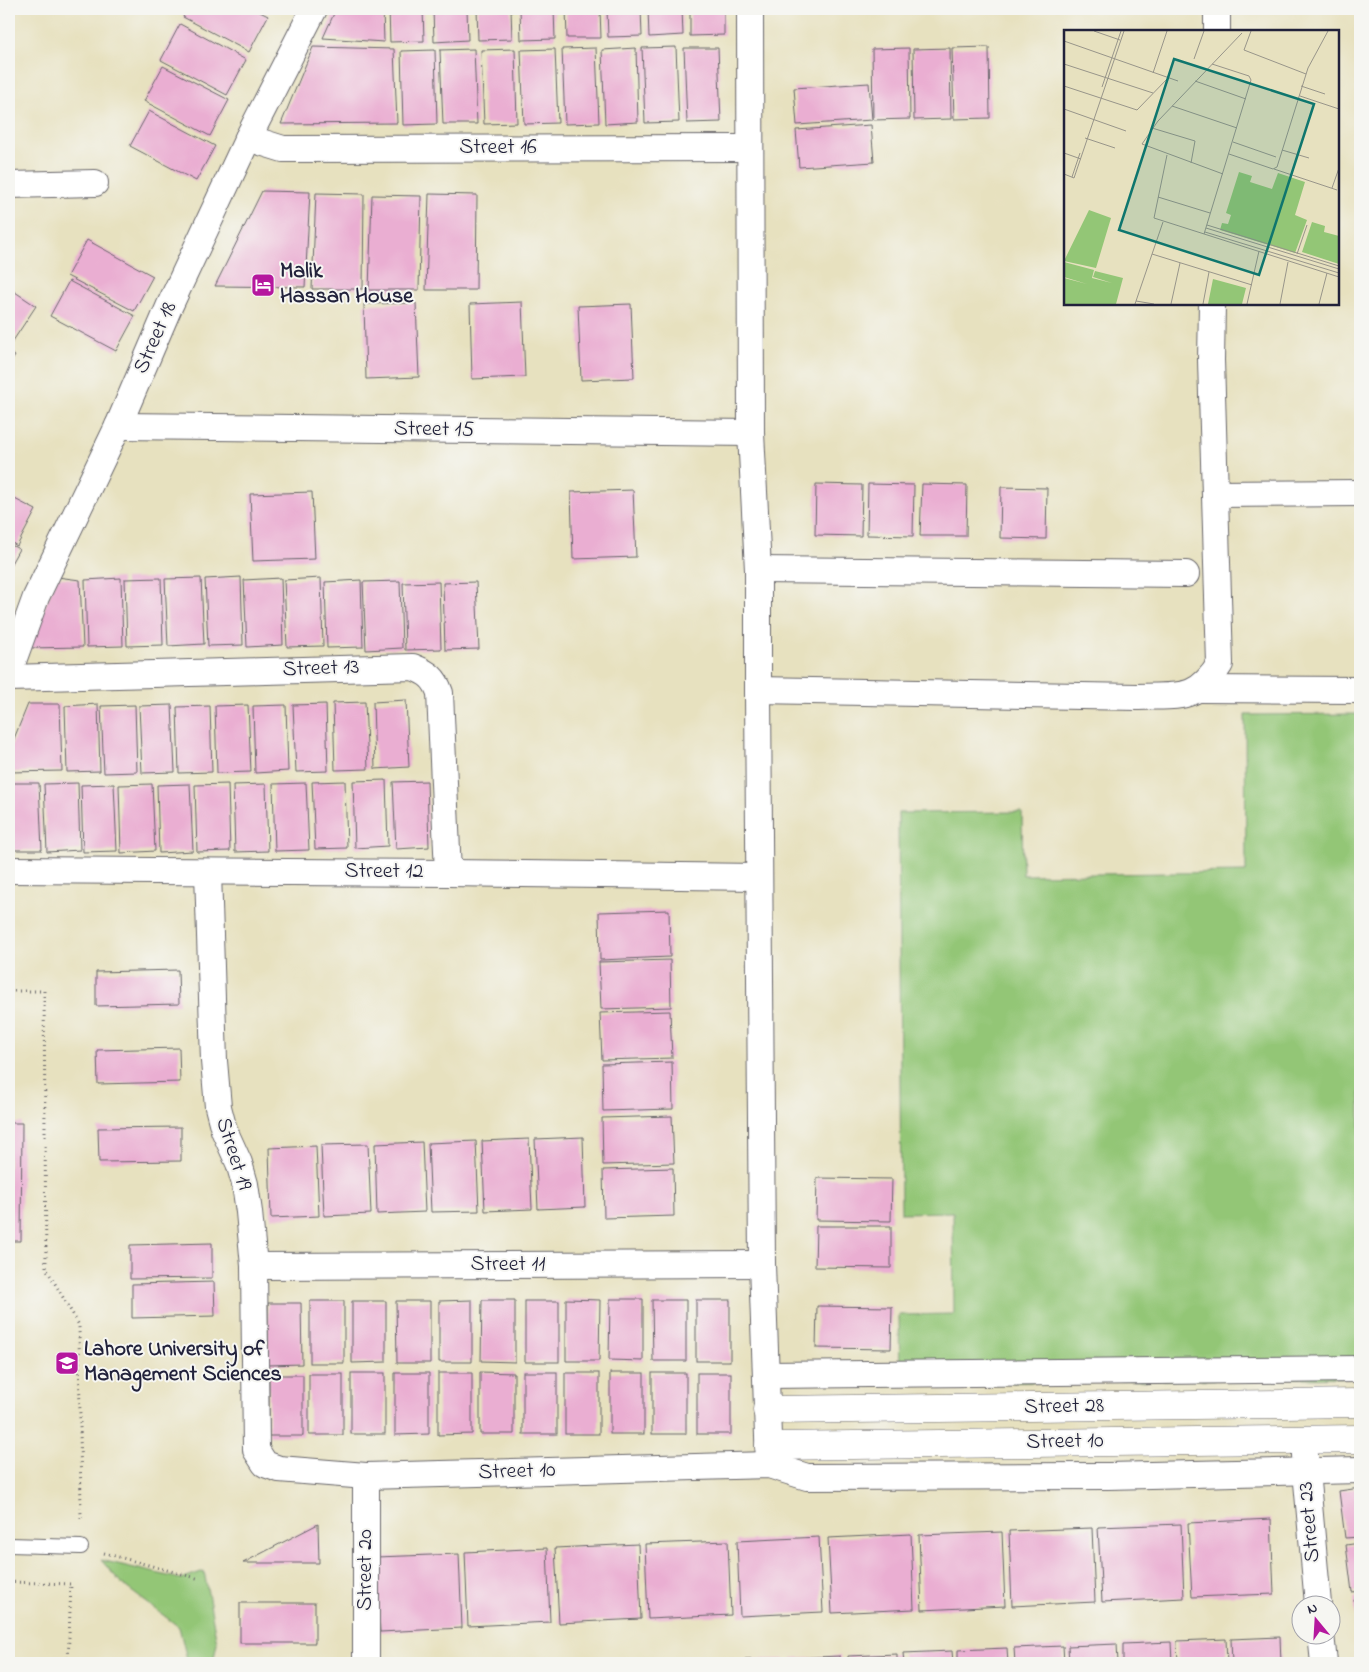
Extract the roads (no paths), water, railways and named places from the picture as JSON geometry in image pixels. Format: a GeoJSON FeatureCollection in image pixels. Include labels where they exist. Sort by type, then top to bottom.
{"type":"FeatureCollection","features":[{"type":"Feature","properties":{"kind":"street","name":"Street 18"},"geometry":{"type":"LineString","coordinates":[[9,672],[36,598],[118,426],[169,307],[248,138],[314,9]]}},
{"type":"Feature","properties":{"kind":"street"},"geometry":{"type":"LineString","coordinates":[[750,9],[751,433],[758,570],[762,1264],[769,1456],[807,1478],[1108,1476],[1360,1470]]}},
{"type":"Feature","properties":{"kind":"street"},"geometry":{"type":"LineString","coordinates":[[1217,9],[1217,30]]}},
{"type":"Feature","properties":{"kind":"street","name":"Street 16"},"geometry":{"type":"LineString","coordinates":[[248,138],[283,148],[750,148]]}},
{"type":"Feature","properties":{"kind":"street"},"geometry":{"type":"LineString","coordinates":[[9,185],[95,183]]}},
{"type":"Feature","properties":{"kind":"street"},"geometry":{"type":"LineString","coordinates":[[758,690],[1138,697],[1188,694],[1200,689],[1211,678],[1220,664],[1211,360],[1212,305]]}},
{"type":"Feature","properties":{"kind":"street","name":"Street 15"},"geometry":{"type":"LineString","coordinates":[[118,426],[751,433]]}},
{"type":"Feature","properties":{"kind":"street"},"geometry":{"type":"LineString","coordinates":[[1215,494],[1360,493]]}},
{"type":"Feature","properties":{"kind":"street"},"geometry":{"type":"LineString","coordinates":[[758,570],[1186,574]]}},
{"type":"Feature","properties":{"kind":"street","name":"Street 13"},"geometry":{"type":"LineString","coordinates":[[9,678],[413,667],[423,670],[431,675],[440,693],[448,873]]}},
{"type":"Feature","properties":{"kind":"street"},"geometry":{"type":"LineString","coordinates":[[1200,689],[1360,690]]}},
{"type":"Feature","properties":{"kind":"street","name":"Street 12"},"geometry":{"type":"LineString","coordinates":[[9,870],[759,877]]}},
{"type":"Feature","properties":{"kind":"street","name":"Street 19"},"geometry":{"type":"LineString","coordinates":[[208,872],[214,1061],[218,1108],[224,1130],[245,1184],[249,1212],[254,1266],[256,1450],[265,1464]]}},
{"type":"Feature","properties":{"kind":"street","name":"Street 11"},"geometry":{"type":"LineString","coordinates":[[254,1266],[762,1264]]}},
{"type":"Feature","properties":{"kind":"street"},"geometry":{"type":"LineString","coordinates":[[766,1375],[1360,1369]]}},
{"type":"Feature","properties":{"kind":"street","name":"Street 28"},"geometry":{"type":"LineString","coordinates":[[767,1410],[1360,1403]]}},
{"type":"Feature","properties":{"kind":"street","name":"Street 10"},"geometry":{"type":"LineString","coordinates":[[265,1464],[279,1469],[366,1476],[769,1456],[1306,1439],[1360,1439]]}},
{"type":"Feature","properties":{"kind":"street","name":"Street 23"},"geometry":{"type":"LineString","coordinates":[[1306,1439],[1306,1471],[1317,1594]]}},
{"type":"Feature","properties":{"kind":"street","name":"Street 20"},"geometry":{"type":"LineString","coordinates":[[366,1476],[366,1663]]}},
{"type":"Feature","properties":{"kind":"street"},"geometry":{"type":"LineString","coordinates":[[1322,1644],[1324,1663]]}},
{"type":"Feature","properties":{"kind":"lane"},"geometry":{"type":"LineString","coordinates":[[9,1546],[81,1547]]}},
{"type":"Feature","properties":{"kind":"place","name":"Malik Hassan House"},"geometry":{"type":"Point","coordinates":[263,285]}},
{"type":"Feature","properties":{"kind":"place","name":"Lahore University of Management Sciences"},"geometry":{"type":"Point","coordinates":[67,1363]}}]}
